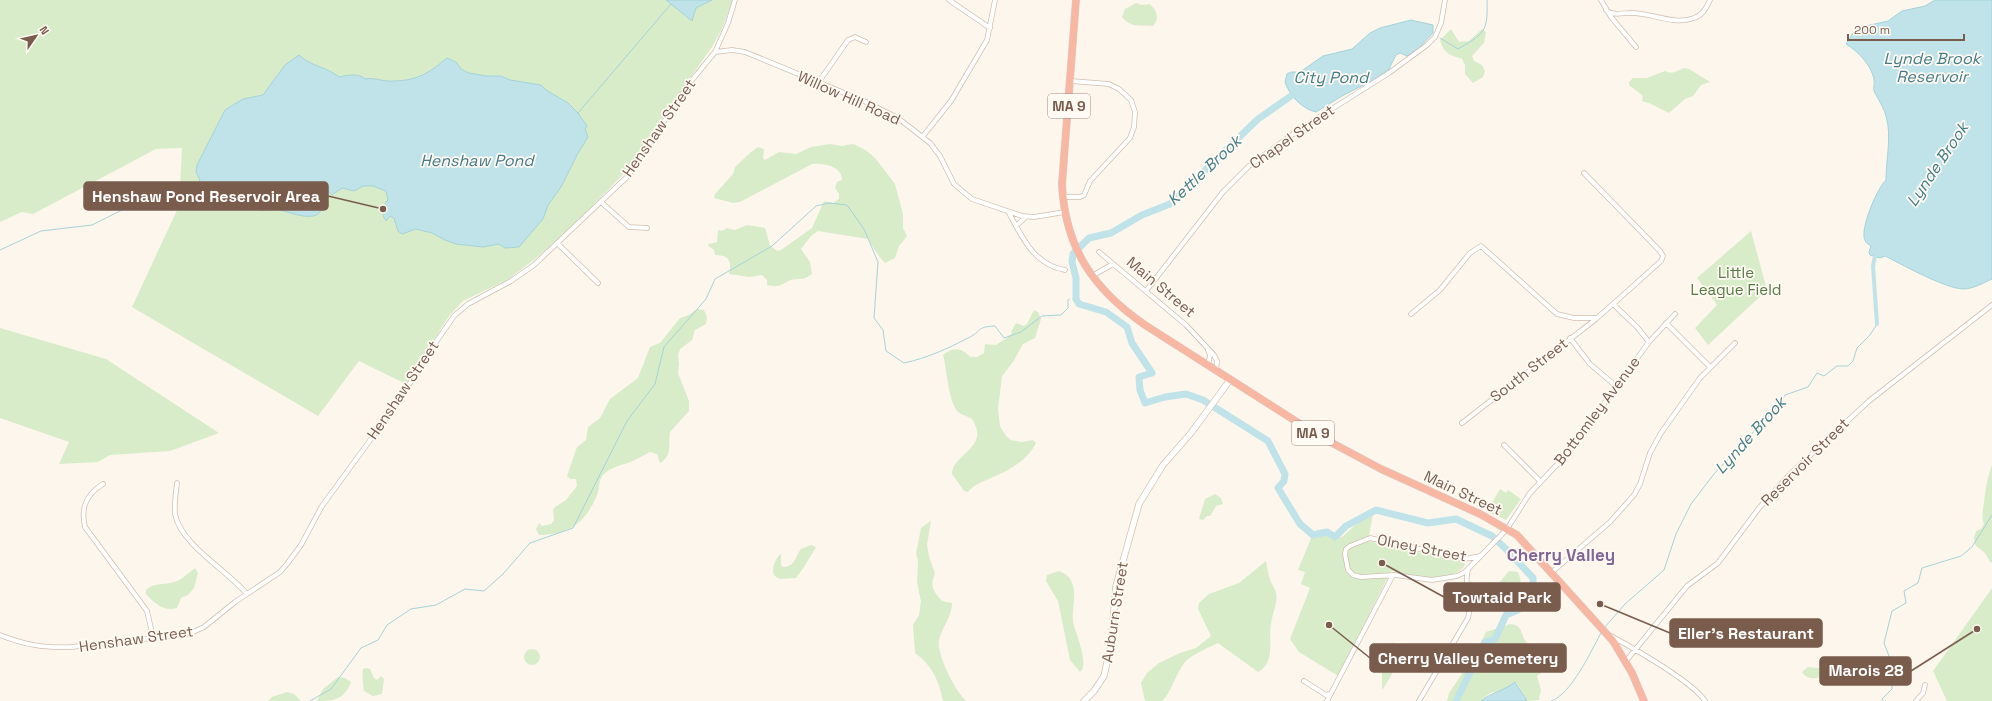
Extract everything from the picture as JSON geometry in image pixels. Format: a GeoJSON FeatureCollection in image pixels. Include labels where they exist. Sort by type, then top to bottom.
{"type":"FeatureCollection","features":[{"type":"Feature","properties":{"kind":"highway","name":"Main Street"},"geometry":{"type":"LineString","coordinates":[[1076,0],[1062,184],[1065,212],[1077,250],[1091,276],[1111,299],[1124,311],[1319,436],[1352,454],[1480,514],[1507,529],[1522,540],[1604,631],[1626,661],[1644,701]]}},
{"type":"Feature","properties":{"kind":"street","name":"Henshaw Street"},"geometry":{"type":"LineString","coordinates":[[0,635],[28,645],[53,648],[184,635],[199,630],[247,594],[280,572],[309,532],[322,506],[397,404],[454,316],[468,304],[522,274],[618,187],[636,165],[688,85],[715,52],[728,23],[735,0]]}},
{"type":"Feature","properties":{"kind":"street"},"geometry":{"type":"LineString","coordinates":[[949,0],[990,28]]}},
{"type":"Feature","properties":{"kind":"street"},"geometry":{"type":"LineString","coordinates":[[923,136],[938,118],[960,86],[987,40],[995,0]]}},
{"type":"Feature","properties":{"kind":"street","name":"Chapel Street"},"geometry":{"type":"LineString","coordinates":[[1146,291],[1223,192],[1248,166],[1300,129],[1389,73],[1427,45],[1435,37],[1441,23],[1445,0]]}},
{"type":"Feature","properties":{"kind":"street"},"geometry":{"type":"LineString","coordinates":[[1601,0],[1606,10],[1636,47]]}},
{"type":"Feature","properties":{"kind":"street"},"geometry":{"type":"LineString","coordinates":[[1606,10],[1612,13],[1637,12],[1667,19],[1686,20],[1701,14],[1710,0]]}},
{"type":"Feature","properties":{"kind":"street"},"geometry":{"type":"LineString","coordinates":[[818,83],[848,40],[855,37],[866,42]]}},
{"type":"Feature","properties":{"kind":"street","name":"Willow Hill Road"},"geometry":{"type":"LineString","coordinates":[[715,52],[732,50],[745,52],[887,112],[923,136],[937,152],[952,181],[962,193],[975,200],[1009,213],[1027,216],[1065,212]]}},
{"type":"Feature","properties":{"kind":"street"},"geometry":{"type":"LineString","coordinates":[[1063,197],[1080,197],[1084,195],[1090,181],[1130,138],[1135,118],[1131,100],[1119,88],[1109,84],[1071,81]]}},
{"type":"Feature","properties":{"kind":"street","name":"South Street"},"geometry":{"type":"LineString","coordinates":[[1462,423],[1597,318],[1661,261],[1663,256],[1660,250],[1584,173]]}},
{"type":"Feature","properties":{"kind":"street"},"geometry":{"type":"LineString","coordinates":[[601,202],[629,227],[647,228]]}},
{"type":"Feature","properties":{"kind":"street"},"geometry":{"type":"LineString","coordinates":[[1009,213],[1028,246],[1039,258],[1052,268],[1065,270]]}},
{"type":"Feature","properties":{"kind":"street"},"geometry":{"type":"LineString","coordinates":[[1016,226],[1027,216]]}},
{"type":"Feature","properties":{"kind":"street"},"geometry":{"type":"LineString","coordinates":[[557,243],[598,283]]}},
{"type":"Feature","properties":{"kind":"street"},"geometry":{"type":"LineString","coordinates":[[1411,314],[1440,290],[1470,253],[1481,246],[1557,314],[1574,318],[1597,318]]}},
{"type":"Feature","properties":{"kind":"street"},"geometry":{"type":"LineString","coordinates":[[1099,252],[1113,264]]}},
{"type":"Feature","properties":{"kind":"street","name":"Main Street"},"geometry":{"type":"LineString","coordinates":[[1091,276],[1113,264],[1186,325],[1217,361],[1216,371]]}},
{"type":"Feature","properties":{"kind":"street"},"geometry":{"type":"LineString","coordinates":[[1613,304],[1637,327],[1649,342]]}},
{"type":"Feature","properties":{"kind":"street","name":"Reservoir Street"},"geometry":{"type":"LineString","coordinates":[[1626,661],[1691,582],[1718,563],[1774,490],[1818,447],[1872,398],[1992,305]]}},
{"type":"Feature","properties":{"kind":"street","name":"Bottomley Avenue"},"geometry":{"type":"LineString","coordinates":[[1469,568],[1497,537],[1507,529],[1530,492],[1569,452],[1649,342],[1675,314]]}},
{"type":"Feature","properties":{"kind":"street"},"geometry":{"type":"LineString","coordinates":[[1666,323],[1710,367]]}},
{"type":"Feature","properties":{"kind":"street"},"geometry":{"type":"LineString","coordinates":[[1570,338],[1590,364],[1616,386]]}},
{"type":"Feature","properties":{"kind":"street"},"geometry":{"type":"LineString","coordinates":[[1552,572],[1610,522],[1636,491],[1658,437],[1694,386],[1710,367],[1735,343]]}},
{"type":"Feature","properties":{"kind":"street"},"geometry":{"type":"LineString","coordinates":[[1208,350],[1210,355],[1208,366]]}},
{"type":"Feature","properties":{"kind":"street","name":"Auburn Street"},"geometry":{"type":"LineString","coordinates":[[1084,701],[1094,691],[1104,676],[1111,644],[1116,586],[1139,504],[1163,465],[1191,433],[1230,380]]}},
{"type":"Feature","properties":{"kind":"street"},"geometry":{"type":"LineString","coordinates":[[1504,445],[1540,481]]}},
{"type":"Feature","properties":{"kind":"street"},"geometry":{"type":"LineString","coordinates":[[177,482],[175,512],[182,530],[200,550],[247,594]]}},
{"type":"Feature","properties":{"kind":"street"},"geometry":{"type":"LineString","coordinates":[[103,484],[94,490],[86,502],[83,515],[85,526],[147,611],[153,637]]}},
{"type":"Feature","properties":{"kind":"street","name":"Olney Street"},"geometry":{"type":"LineString","coordinates":[[1469,568],[1457,576],[1432,580],[1393,576],[1361,577],[1353,575],[1346,565],[1345,554],[1346,549],[1362,540],[1374,538],[1465,559],[1480,556]]}},
{"type":"Feature","properties":{"kind":"street"},"geometry":{"type":"LineString","coordinates":[[1419,701],[1469,616],[1470,607],[1466,580],[1469,568]]}},
{"type":"Feature","properties":{"kind":"street"},"geometry":{"type":"LineString","coordinates":[[1327,701],[1393,576]]}},
{"type":"Feature","properties":{"kind":"street"},"geometry":{"type":"LineString","coordinates":[[1604,631],[1635,649],[1697,692],[1705,701]]}},
{"type":"Feature","properties":{"kind":"street"},"geometry":{"type":"LineString","coordinates":[[1412,654],[1438,669]]}},
{"type":"Feature","properties":{"kind":"street"},"geometry":{"type":"LineString","coordinates":[[1304,680],[1326,695],[1330,694]]}},
{"type":"Feature","properties":{"kind":"street"},"geometry":{"type":"LineString","coordinates":[[1916,701],[1922,693],[1924,685]]}},
{"type":"Feature","properties":{"kind":"green space"},"geometry":{"type":"Polygon","coordinates":[[[0,0],[733,0],[722,29],[712,47],[668,109],[637,160],[571,228],[535,259],[507,280],[463,301],[449,316],[406,384],[359,361],[318,416],[132,307],[179,206],[182,148],[156,149],[33,214],[22,212],[0,222],[0,0]]]}},
{"type":"Feature","properties":{"kind":"green space"},"geometry":{"type":"Polygon","coordinates":[[[1136,3],[1142,5],[1150,4],[1154,9],[1157,17],[1153,26],[1140,26],[1132,24],[1125,21],[1122,17],[1125,9],[1136,3]]]}},
{"type":"Feature","properties":{"kind":"green space"},"geometry":{"type":"Polygon","coordinates":[[[1451,29],[1459,42],[1469,41],[1482,29],[1486,32],[1484,43],[1472,56],[1474,61],[1482,65],[1485,71],[1483,77],[1473,83],[1465,74],[1465,65],[1462,59],[1454,57],[1445,51],[1441,44],[1440,40],[1451,29]]]}},
{"type":"Feature","properties":{"kind":"green space"},"geometry":{"type":"Polygon","coordinates":[[[1684,68],[1689,69],[1710,82],[1701,85],[1693,96],[1685,99],[1669,113],[1642,101],[1643,96],[1629,85],[1629,82],[1633,78],[1647,78],[1665,71],[1672,73],[1684,68]]]}},
{"type":"Feature","properties":{"kind":"green space"},"geometry":{"type":"Polygon","coordinates":[[[830,144],[842,146],[852,144],[867,151],[876,159],[895,184],[903,214],[903,228],[907,236],[899,246],[895,258],[885,263],[868,239],[818,231],[811,236],[801,249],[810,262],[812,274],[803,279],[794,279],[780,286],[775,286],[767,285],[767,280],[762,275],[749,277],[729,274],[730,262],[724,256],[715,255],[714,250],[708,246],[709,244],[717,242],[718,230],[722,231],[727,228],[735,230],[747,225],[765,228],[770,245],[777,251],[781,250],[812,228],[824,201],[833,203],[839,199],[839,194],[835,188],[837,182],[842,180],[839,171],[831,166],[812,164],[740,202],[733,203],[714,198],[715,194],[733,174],[735,167],[758,147],[764,149],[763,158],[765,160],[779,152],[796,154],[811,147],[830,144]]]}},
{"type":"Feature","properties":{"kind":"green space","name":"Little League Field"},"geometry":{"type":"Polygon","coordinates":[[[1751,231],[1767,290],[1708,345],[1695,328],[1717,305],[1697,278],[1751,231]]]}},
{"type":"Feature","properties":{"kind":"green space"},"geometry":{"type":"Polygon","coordinates":[[[697,309],[704,310],[707,317],[706,324],[695,330],[692,340],[680,349],[678,355],[678,373],[689,401],[689,411],[670,432],[667,457],[660,463],[657,454],[650,452],[606,472],[601,477],[598,492],[593,505],[575,526],[559,533],[539,535],[536,529],[539,523],[542,526],[551,524],[554,520],[553,510],[555,507],[566,500],[577,486],[576,479],[570,479],[567,476],[577,447],[586,440],[588,427],[600,418],[610,399],[638,378],[650,347],[660,343],[680,318],[689,315],[697,309]]]}},
{"type":"Feature","properties":{"kind":"green space"},"geometry":{"type":"Polygon","coordinates":[[[1034,310],[1038,312],[1041,319],[1035,338],[1023,344],[1013,362],[1002,376],[998,409],[1000,426],[1006,436],[1011,440],[1022,442],[1033,440],[1036,443],[1028,455],[1017,464],[973,487],[968,492],[964,491],[952,474],[958,461],[974,444],[977,437],[977,429],[972,419],[958,412],[955,407],[950,393],[943,355],[957,349],[963,351],[970,357],[977,357],[984,353],[985,344],[996,345],[1011,335],[1016,323],[1024,326],[1027,324],[1034,310]]]}},
{"type":"Feature","properties":{"kind":"green space"},"geometry":{"type":"Polygon","coordinates":[[[0,328],[106,359],[219,433],[170,451],[110,455],[98,462],[59,464],[69,442],[0,418],[0,328]]]}},
{"type":"Feature","properties":{"kind":"green space"},"geometry":{"type":"Polygon","coordinates":[[[1992,465],[1992,563],[1985,553],[1975,545],[1974,538],[1976,531],[1981,529],[1984,524],[1983,511],[1987,483],[1992,465]]]}},
{"type":"Feature","properties":{"kind":"green space"},"geometry":{"type":"Polygon","coordinates":[[[1500,489],[1506,493],[1508,490],[1521,499],[1506,520],[1487,511],[1500,489]]]}},
{"type":"Feature","properties":{"kind":"green space"},"geometry":{"type":"Polygon","coordinates":[[[1215,494],[1221,498],[1223,504],[1216,506],[1210,516],[1207,516],[1203,520],[1199,519],[1205,499],[1215,494]]]}},
{"type":"Feature","properties":{"kind":"green space"},"geometry":{"type":"Polygon","coordinates":[[[1373,514],[1368,541],[1463,562],[1465,564],[1458,572],[1427,578],[1415,577],[1400,572],[1391,571],[1338,676],[1299,652],[1290,639],[1310,588],[1301,584],[1305,572],[1298,570],[1311,538],[1325,536],[1342,537],[1362,519],[1373,514]]]}},
{"type":"Feature","properties":{"kind":"green space"},"geometry":{"type":"Polygon","coordinates":[[[931,521],[927,545],[935,574],[932,582],[933,589],[942,601],[952,603],[952,608],[940,635],[939,646],[948,673],[958,690],[967,701],[943,701],[934,674],[926,663],[915,653],[913,625],[919,615],[921,601],[917,582],[918,560],[916,554],[921,528],[931,521]]]}},
{"type":"Feature","properties":{"kind":"green space"},"geometry":{"type":"Polygon","coordinates":[[[811,545],[816,547],[796,578],[780,579],[774,575],[774,567],[779,555],[781,554],[781,565],[783,567],[787,567],[794,561],[801,549],[811,545]]]}},
{"type":"Feature","properties":{"kind":"green space"},"geometry":{"type":"Polygon","coordinates":[[[1266,561],[1269,577],[1275,591],[1276,605],[1272,616],[1270,630],[1269,657],[1264,668],[1258,672],[1218,643],[1198,653],[1185,662],[1179,670],[1168,694],[1162,701],[1145,701],[1141,683],[1147,673],[1159,663],[1180,653],[1196,648],[1211,636],[1198,609],[1199,603],[1209,594],[1239,583],[1266,561]]]}},
{"type":"Feature","properties":{"kind":"green space"},"geometry":{"type":"Polygon","coordinates":[[[195,568],[198,573],[194,588],[188,595],[181,598],[177,608],[164,608],[152,601],[146,594],[146,590],[151,586],[177,581],[195,568]]]}},
{"type":"Feature","properties":{"kind":"green space"},"geometry":{"type":"Polygon","coordinates":[[[1059,571],[1070,578],[1074,591],[1073,621],[1083,657],[1082,669],[1080,672],[1070,660],[1058,601],[1046,581],[1047,575],[1059,571]]]}},
{"type":"Feature","properties":{"kind":"green space"},"geometry":{"type":"Polygon","coordinates":[[[1509,571],[1518,572],[1521,581],[1509,593],[1489,601],[1484,583],[1500,582],[1509,571]]]}},
{"type":"Feature","properties":{"kind":"green space"},"geometry":{"type":"Polygon","coordinates":[[[1992,588],[1992,701],[1947,701],[1933,671],[1992,588]]]}},
{"type":"Feature","properties":{"kind":"green space"},"geometry":{"type":"Polygon","coordinates":[[[1510,624],[1515,625],[1520,629],[1528,644],[1550,659],[1550,666],[1537,676],[1541,690],[1539,700],[1527,701],[1517,683],[1514,682],[1506,689],[1490,693],[1481,701],[1447,701],[1449,693],[1474,656],[1486,632],[1510,624]]]}},
{"type":"Feature","properties":{"kind":"green space"},"geometry":{"type":"Polygon","coordinates":[[[1393,642],[1396,649],[1395,668],[1382,690],[1382,672],[1387,667],[1383,656],[1386,648],[1393,642]]]}},
{"type":"Feature","properties":{"kind":"green space"},"geometry":{"type":"Polygon","coordinates":[[[529,649],[535,649],[540,654],[538,663],[535,665],[529,665],[524,660],[524,654],[529,649]]]}},
{"type":"Feature","properties":{"kind":"green space"},"geometry":{"type":"Polygon","coordinates":[[[1808,667],[1819,668],[1826,674],[1816,678],[1807,677],[1802,672],[1808,667]]]}},
{"type":"Feature","properties":{"kind":"green space"},"geometry":{"type":"Polygon","coordinates":[[[363,669],[370,669],[374,678],[377,680],[381,676],[384,679],[382,694],[373,696],[364,691],[363,669]]]}},
{"type":"Feature","properties":{"kind":"green space"},"geometry":{"type":"Polygon","coordinates":[[[338,677],[345,678],[351,682],[345,693],[333,700],[317,701],[323,689],[338,677]]]}},
{"type":"Feature","properties":{"kind":"green space"},"geometry":{"type":"Polygon","coordinates":[[[287,692],[294,694],[301,701],[268,701],[272,697],[287,692]]]}},
{"type":"Feature","properties":{"kind":"water"},"geometry":{"type":"Polygon","coordinates":[[[666,0],[712,0],[696,8],[692,21],[666,0]]]}},
{"type":"Feature","properties":{"kind":"water","name":"Lynde Brook Reservoir"},"geometry":{"type":"Polygon","coordinates":[[[1935,0],[1992,0],[1992,279],[1978,286],[1967,289],[1945,285],[1885,256],[1880,258],[1870,255],[1869,252],[1871,246],[1864,238],[1864,230],[1871,206],[1882,184],[1886,180],[1889,132],[1885,113],[1874,91],[1874,79],[1870,69],[1859,54],[1846,44],[1853,33],[1861,27],[1888,21],[1902,11],[1925,6],[1935,0]]]}},
{"type":"Feature","properties":{"kind":"water","name":"City Pond"},"geometry":{"type":"Polygon","coordinates":[[[1411,20],[1433,25],[1433,33],[1415,52],[1407,56],[1400,53],[1396,55],[1389,69],[1375,79],[1342,96],[1316,112],[1301,105],[1287,87],[1285,82],[1287,74],[1291,72],[1300,72],[1323,56],[1352,49],[1370,33],[1380,28],[1411,20]]]}},
{"type":"Feature","properties":{"kind":"water","name":"Henshaw Pond"},"geometry":{"type":"Polygon","coordinates":[[[299,55],[308,62],[339,77],[357,75],[365,79],[389,81],[401,81],[416,78],[428,72],[447,58],[456,62],[461,69],[469,73],[486,76],[501,76],[510,80],[541,85],[546,90],[568,103],[578,113],[587,126],[585,129],[588,137],[561,187],[548,205],[543,219],[519,247],[505,248],[499,244],[483,247],[456,244],[432,233],[416,229],[402,234],[398,231],[394,218],[390,216],[386,221],[383,216],[383,207],[388,200],[386,191],[373,186],[363,186],[354,191],[342,188],[332,195],[324,187],[320,186],[318,193],[322,207],[320,212],[316,215],[310,216],[297,215],[277,209],[259,210],[255,202],[246,193],[234,208],[230,208],[230,201],[238,191],[235,185],[229,185],[211,191],[210,198],[204,198],[197,195],[197,187],[200,180],[196,172],[197,165],[225,110],[243,99],[263,95],[285,65],[299,55]]]}},
{"type":"Feature","properties":{"kind":"water"},"geometry":{"type":"Polygon","coordinates":[[[1515,682],[1527,701],[1481,701],[1507,688],[1515,682]]]}},
{"type":"Feature","properties":{"kind":"waterway","name":"Kettle Brook"},"geometry":{"type":"LineString","coordinates":[[1440,38],[1458,49],[1479,35],[1483,30],[1487,19],[1487,0]]}},
{"type":"Feature","properties":{"kind":"waterway"},"geometry":{"type":"LineString","coordinates":[[578,113],[671,4]]}},
{"type":"Feature","properties":{"kind":"waterway","name":"Kettle Brook"},"geometry":{"type":"LineString","coordinates":[[1291,96],[1258,119],[1170,204],[1142,215],[1111,233],[1089,238],[1073,254],[1072,262],[1076,278],[1076,299],[1079,304],[1106,312],[1127,327],[1132,343],[1152,373],[1139,377],[1140,390],[1145,403],[1165,397],[1186,394],[1203,400],[1268,441],[1285,474],[1284,481],[1278,488],[1300,524],[1313,535],[1327,532],[1335,537],[1346,526],[1376,510],[1428,523],[1456,519],[1492,536],[1506,549],[1533,578],[1533,588],[1530,601],[1518,610],[1506,615],[1495,639],[1485,642],[1456,701]]}},
{"type":"Feature","properties":{"kind":"waterway"},"geometry":{"type":"LineString","coordinates":[[0,250],[41,231],[92,225],[150,196],[195,198],[198,195]]}},
{"type":"Feature","properties":{"kind":"waterway"},"geometry":{"type":"LineString","coordinates":[[310,701],[331,689],[361,648],[378,640],[387,625],[411,609],[436,605],[465,589],[484,591],[503,574],[530,543],[573,528],[627,421],[655,384],[664,347],[706,299],[715,279],[772,246],[816,206],[829,203],[847,205],[864,229],[878,262],[874,318],[883,330],[886,351],[904,363],[921,359],[945,349],[973,336],[984,327],[995,326],[1004,338],[1021,332],[1042,316],[1061,315],[1068,308],[1069,299]]}},
{"type":"Feature","properties":{"kind":"waterway","name":"Lynde Brook"},"geometry":{"type":"LineString","coordinates":[[1875,256],[1873,266],[1877,324]]}},
{"type":"Feature","properties":{"kind":"waterway","name":"Lynde Brook"},"geometry":{"type":"LineString","coordinates":[[1605,627],[1625,604],[1664,570],[1676,534],[1691,504],[1714,474],[1777,407],[1785,395],[1808,387],[1817,373],[1824,376],[1837,366],[1848,366],[1853,361],[1857,348],[1870,335],[1877,324]]}},
{"type":"Feature","properties":{"kind":"waterway"},"geometry":{"type":"LineString","coordinates":[[1883,701],[1882,699],[1892,689],[1892,679],[1896,674],[1884,643],[1892,611],[1906,603],[1904,591],[1918,583],[1922,568],[1961,556],[1972,547],[1992,515]]}},
{"type":"Feature","properties":{"kind":"waterway","name":"Lynde Brook"},"geometry":{"type":"LineString","coordinates":[[1551,701],[1558,697],[1573,682],[1601,633]]}},
{"type":"Feature","properties":{"kind":"place","name":"Henshaw Pond Reservoir Area"},"geometry":{"type":"Point","coordinates":[383,209]}},
{"type":"Feature","properties":{"kind":"place","name":"Towtaid Park"},"geometry":{"type":"Point","coordinates":[1382,563]}},
{"type":"Feature","properties":{"kind":"place","name":"Eller's Restaurant"},"geometry":{"type":"Point","coordinates":[1600,604]}},
{"type":"Feature","properties":{"kind":"place","name":"Cherry Valley Cemetery"},"geometry":{"type":"Point","coordinates":[1329,625]}},
{"type":"Feature","properties":{"kind":"place","name":"Marois 28"},"geometry":{"type":"Point","coordinates":[1977,629]}},
{"type":"Feature","properties":{"kind":"district","name":"Cherry Valley"},"geometry":{"type":"Point","coordinates":[1561,555]}}]}
